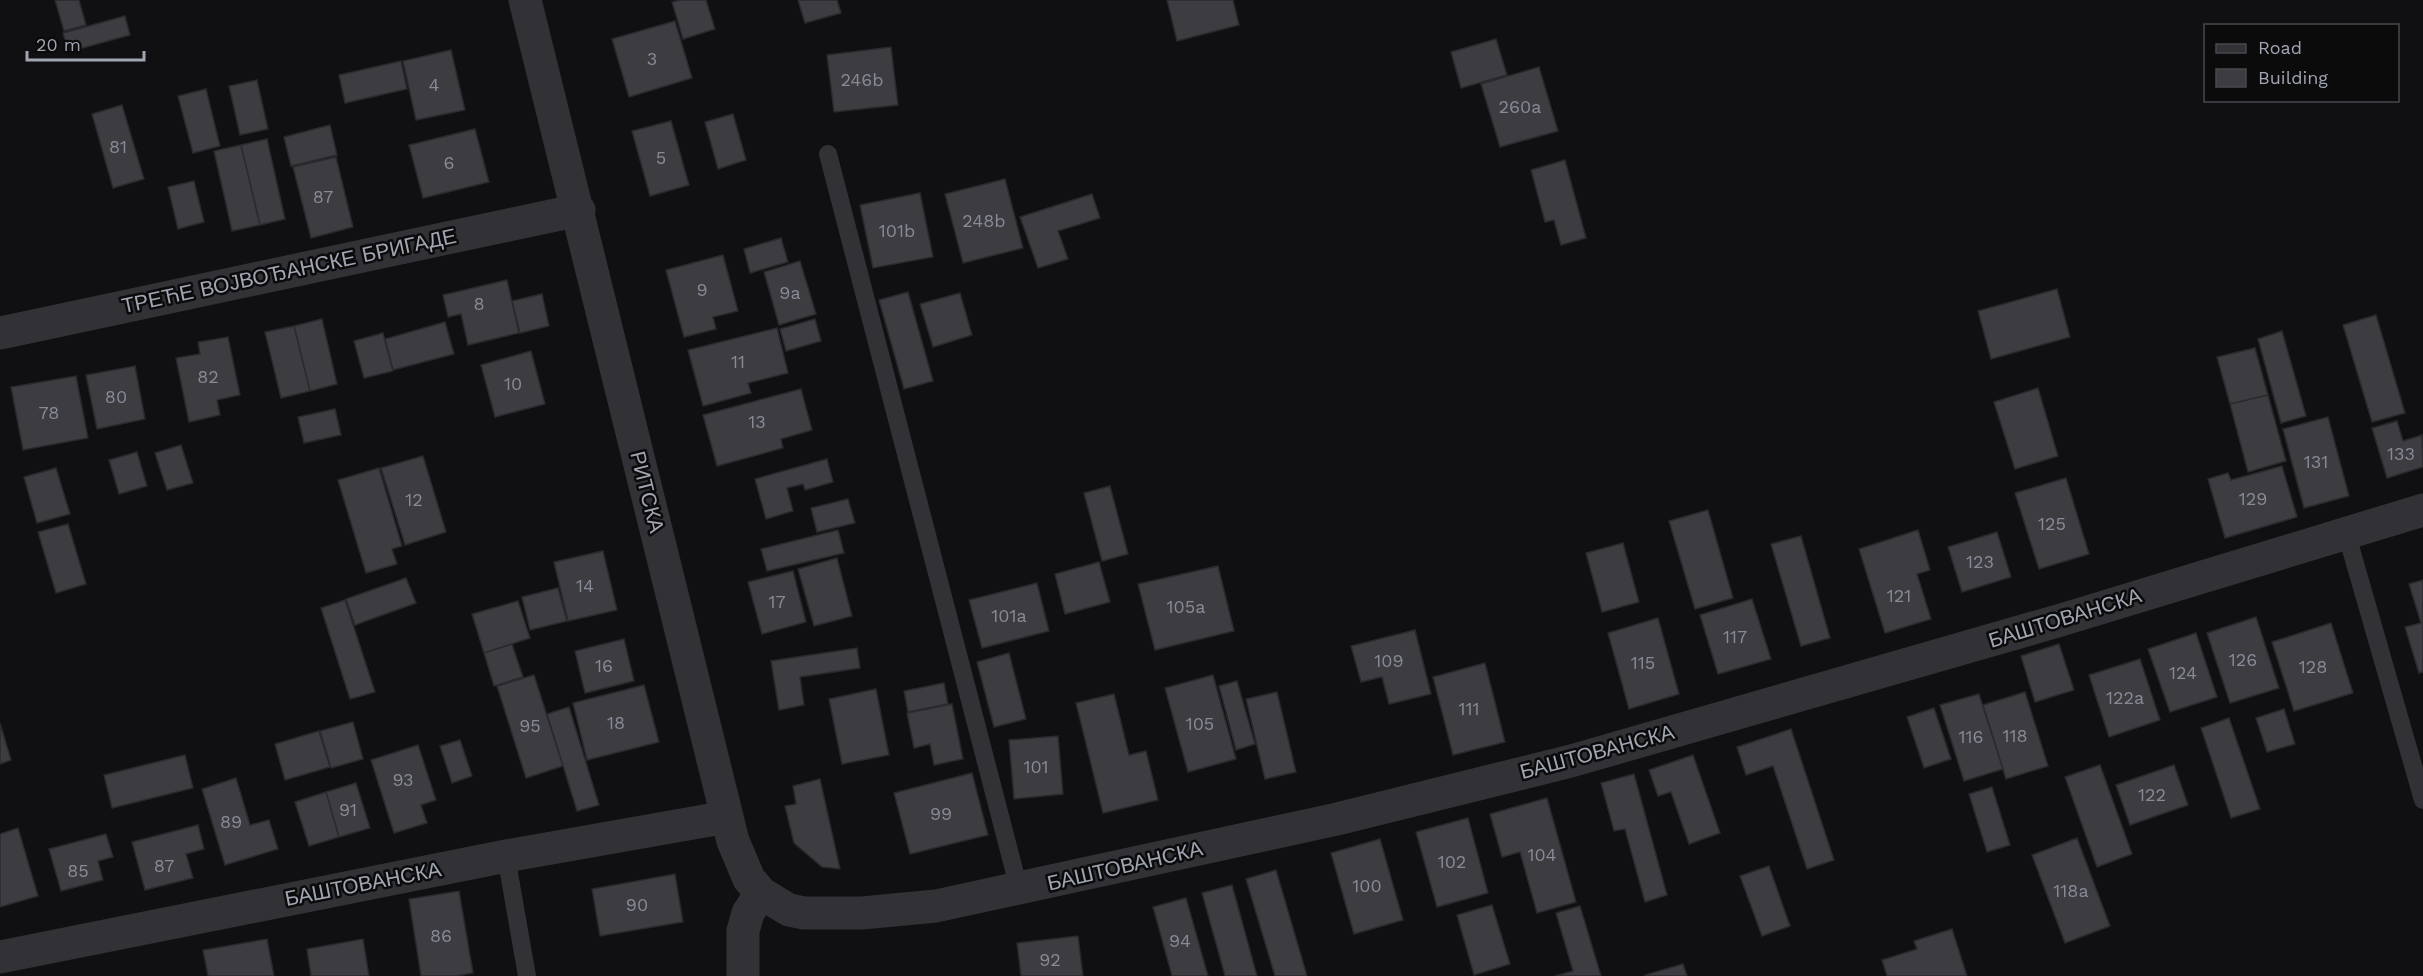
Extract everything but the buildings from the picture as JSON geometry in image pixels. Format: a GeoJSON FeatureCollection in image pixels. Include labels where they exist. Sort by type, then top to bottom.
{"type":"FeatureCollection","features":[{"type":"Feature","properties":{"kind":"street","name":"РИТСКА"},"geometry":{"type":"LineString","coordinates":[[525,0],[579,210],[727,817],[740,860],[749,879],[761,893]]}},
{"type":"Feature","properties":{"kind":"street","name":"ТРЕЋЕ ВОЈВОЂАНСКЕ БРИГАДЕ"},"geometry":{"type":"LineString","coordinates":[[0,333],[579,210]]}},
{"type":"Feature","properties":{"kind":"street","name":"БАШТОВАНСКА"},"geometry":{"type":"LineString","coordinates":[[761,893],[775,904],[796,912],[862,913],[936,906],[1337,819],[1571,761],[2061,620],[2423,510]]}},
{"type":"Feature","properties":{"kind":"street","name":"БАШТОВАНСКА"},"geometry":{"type":"LineString","coordinates":[[0,957],[506,856],[727,817]]}},
{"type":"Feature","properties":{"kind":"street"},"geometry":{"type":"LineString","coordinates":[[743,976],[743,931],[748,913],[761,893]]}},
{"type":"Feature","properties":{"kind":"lane"},"geometry":{"type":"LineString","coordinates":[[828,154],[1019,889]]}},
{"type":"Feature","properties":{"kind":"lane"},"geometry":{"type":"LineString","coordinates":[[2346,532],[2423,800]]}},
{"type":"Feature","properties":{"kind":"lane"},"geometry":{"type":"LineString","coordinates":[[506,856],[527,976]]}}]}
